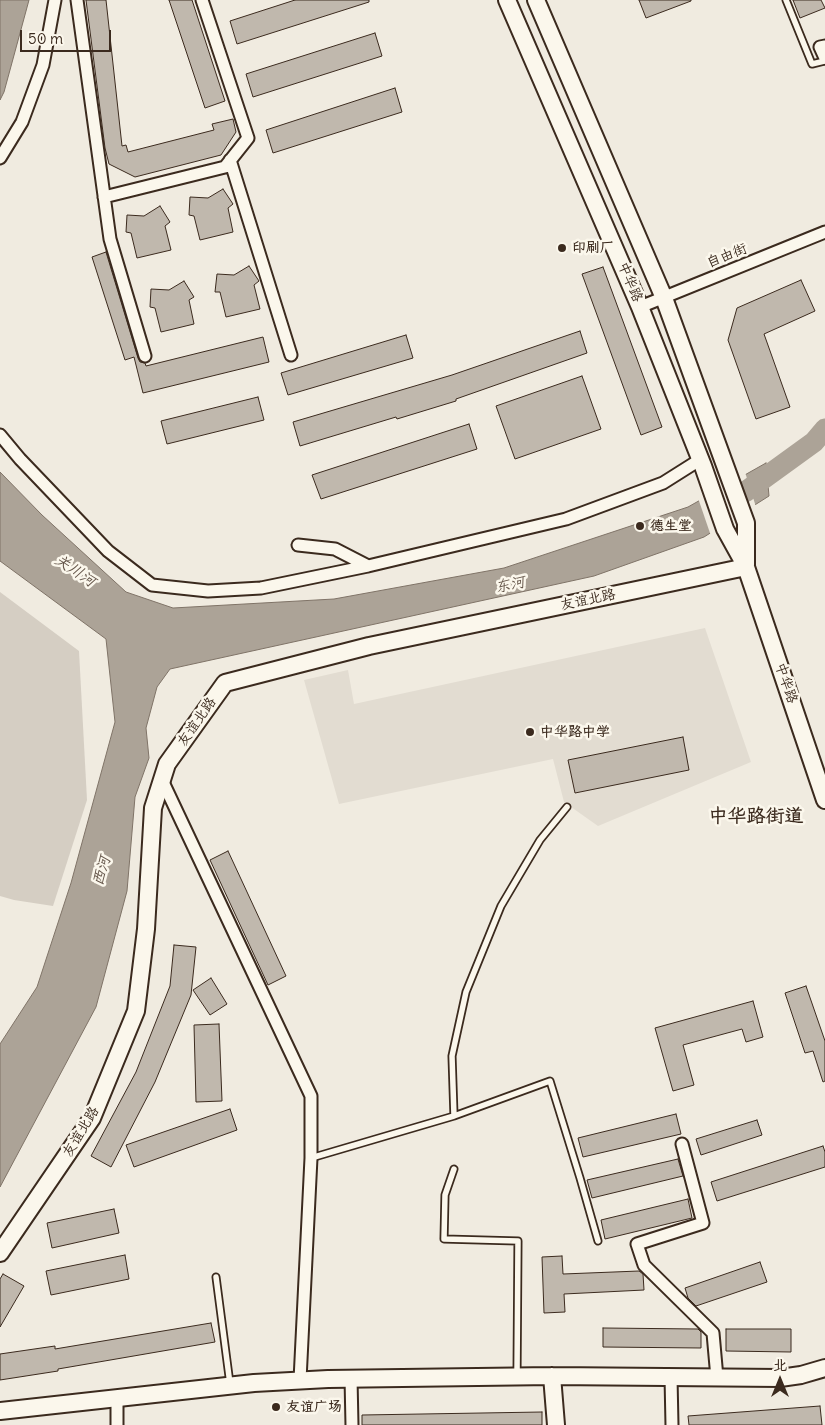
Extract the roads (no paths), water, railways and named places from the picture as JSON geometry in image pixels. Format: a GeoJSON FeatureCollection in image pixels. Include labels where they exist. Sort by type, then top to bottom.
{"type":"FeatureCollection","features":[{"type":"Feature","properties":{"kind":"street"},"geometry":{"type":"LineString","coordinates":[[0,158],[22,122],[43,66],[55,0]]}},
{"type":"Feature","properties":{"kind":"street"},"geometry":{"type":"LineString","coordinates":[[77,0],[110,238],[145,356]]}},
{"type":"Feature","properties":{"kind":"street"},"geometry":{"type":"LineString","coordinates":[[104,197],[225,167],[248,138],[202,0]]}},
{"type":"Feature","properties":{"kind":"street","name":"中华路"},"geometry":{"type":"LineString","coordinates":[[507,0],[640,307],[702,462],[725,529],[746,567],[825,800]]}},
{"type":"Feature","properties":{"kind":"street","name":"中华路"},"geometry":{"type":"LineString","coordinates":[[536,0],[664,298],[746,523],[746,567]]}},
{"type":"Feature","properties":{"kind":"street"},"geometry":{"type":"LineString","coordinates":[[825,46],[820,47],[825,60]]}},
{"type":"Feature","properties":{"kind":"street"},"geometry":{"type":"LineString","coordinates":[[230,160],[291,355]]}},
{"type":"Feature","properties":{"kind":"street","name":"自由街"},"geometry":{"type":"LineString","coordinates":[[640,307],[825,232]]}},
{"type":"Feature","properties":{"kind":"street"},"geometry":{"type":"LineString","coordinates":[[0,436],[108,551],[152,585],[208,591],[261,588],[368,566],[566,518],[663,483],[702,462]]}},
{"type":"Feature","properties":{"kind":"street"},"geometry":{"type":"LineString","coordinates":[[298,545],[335,548],[368,566]]}},
{"type":"Feature","properties":{"kind":"street","name":"友谊北路"},"geometry":{"type":"LineString","coordinates":[[0,1254],[92,1118],[136,1011],[146,929],[153,808],[167,764],[225,683],[369,646],[746,567]]}},
{"type":"Feature","properties":{"kind":"street"},"geometry":{"type":"LineString","coordinates":[[162,780],[310,1096],[311,1158],[300,1380]]}},
{"type":"Feature","properties":{"kind":"street"},"geometry":{"type":"LineString","coordinates":[[682,1144],[703,1223],[637,1244],[644,1265],[713,1333],[717,1378]]}},
{"type":"Feature","properties":{"kind":"street"},"geometry":{"type":"LineString","coordinates":[[0,1411],[300,1380],[517,1376],[780,1378],[801,1375],[825,1368]]}},
{"type":"Feature","properties":{"kind":"street"},"geometry":{"type":"LineString","coordinates":[[552,1376],[556,1425]]}},
{"type":"Feature","properties":{"kind":"street"},"geometry":{"type":"LineString","coordinates":[[671,1377],[672,1425]]}},
{"type":"Feature","properties":{"kind":"street"},"geometry":{"type":"LineString","coordinates":[[351,1378],[352,1425]]}},
{"type":"Feature","properties":{"kind":"street"},"geometry":{"type":"LineString","coordinates":[[117,1398],[117,1425]]}},
{"type":"Feature","properties":{"kind":"lane"},"geometry":{"type":"LineString","coordinates":[[786,0],[812,64],[825,60]]}},
{"type":"Feature","properties":{"kind":"lane"},"geometry":{"type":"LineString","coordinates":[[454,1116],[452,1056],[466,992],[501,906],[540,840],[567,807]]}},
{"type":"Feature","properties":{"kind":"lane"},"geometry":{"type":"LineString","coordinates":[[311,1158],[454,1116],[550,1081],[598,1241]]}},
{"type":"Feature","properties":{"kind":"lane"},"geometry":{"type":"LineString","coordinates":[[454,1169],[445,1195],[444,1239],[518,1241],[517,1376]]}},
{"type":"Feature","properties":{"kind":"lane"},"geometry":{"type":"LineString","coordinates":[[216,1277],[230,1386]]}},
{"type":"Feature","properties":{"kind":"water"},"geometry":{"type":"Polygon","coordinates":[[[0,0],[29,0],[4,92],[0,100],[0,0]]]}},
{"type":"Feature","properties":{"kind":"water"},"geometry":{"type":"Polygon","coordinates":[[[766,463],[769,496],[704,537],[594,576],[170,669],[157,687],[146,728],[149,758],[135,797],[127,891],[96,1007],[0,1187],[0,1044],[37,987],[71,883],[115,722],[106,639],[0,561],[0,472],[42,515],[126,592],[173,608],[334,599],[504,568],[688,507],[766,463]]]}},
{"type":"Feature","properties":{"kind":"waterway","name":"东河"},"geometry":{"type":"LineString","coordinates":[[745,492],[814,442],[825,429]]}},
{"type":"Feature","properties":{"kind":"place","name":"印刷厂"},"geometry":{"type":"Point","coordinates":[562,248]}},
{"type":"Feature","properties":{"kind":"place","name":"德生堂"},"geometry":{"type":"Point","coordinates":[640,526]}},
{"type":"Feature","properties":{"kind":"place","name":"中华路中学"},"geometry":{"type":"Point","coordinates":[530,732]}},
{"type":"Feature","properties":{"kind":"place","name":"友谊广场"},"geometry":{"type":"Point","coordinates":[276,1407]}},
{"type":"Feature","properties":{"kind":"district","name":"中华路街道"},"geometry":{"type":"Point","coordinates":[756,817]}},
{"type":"Feature","properties":{"kind":"water label","name":"关川河"},"geometry":{"type":"Point","coordinates":[75,571]}},
{"type":"Feature","properties":{"kind":"water label","name":"西河"},"geometry":{"type":"Point","coordinates":[102,871]}}]}
